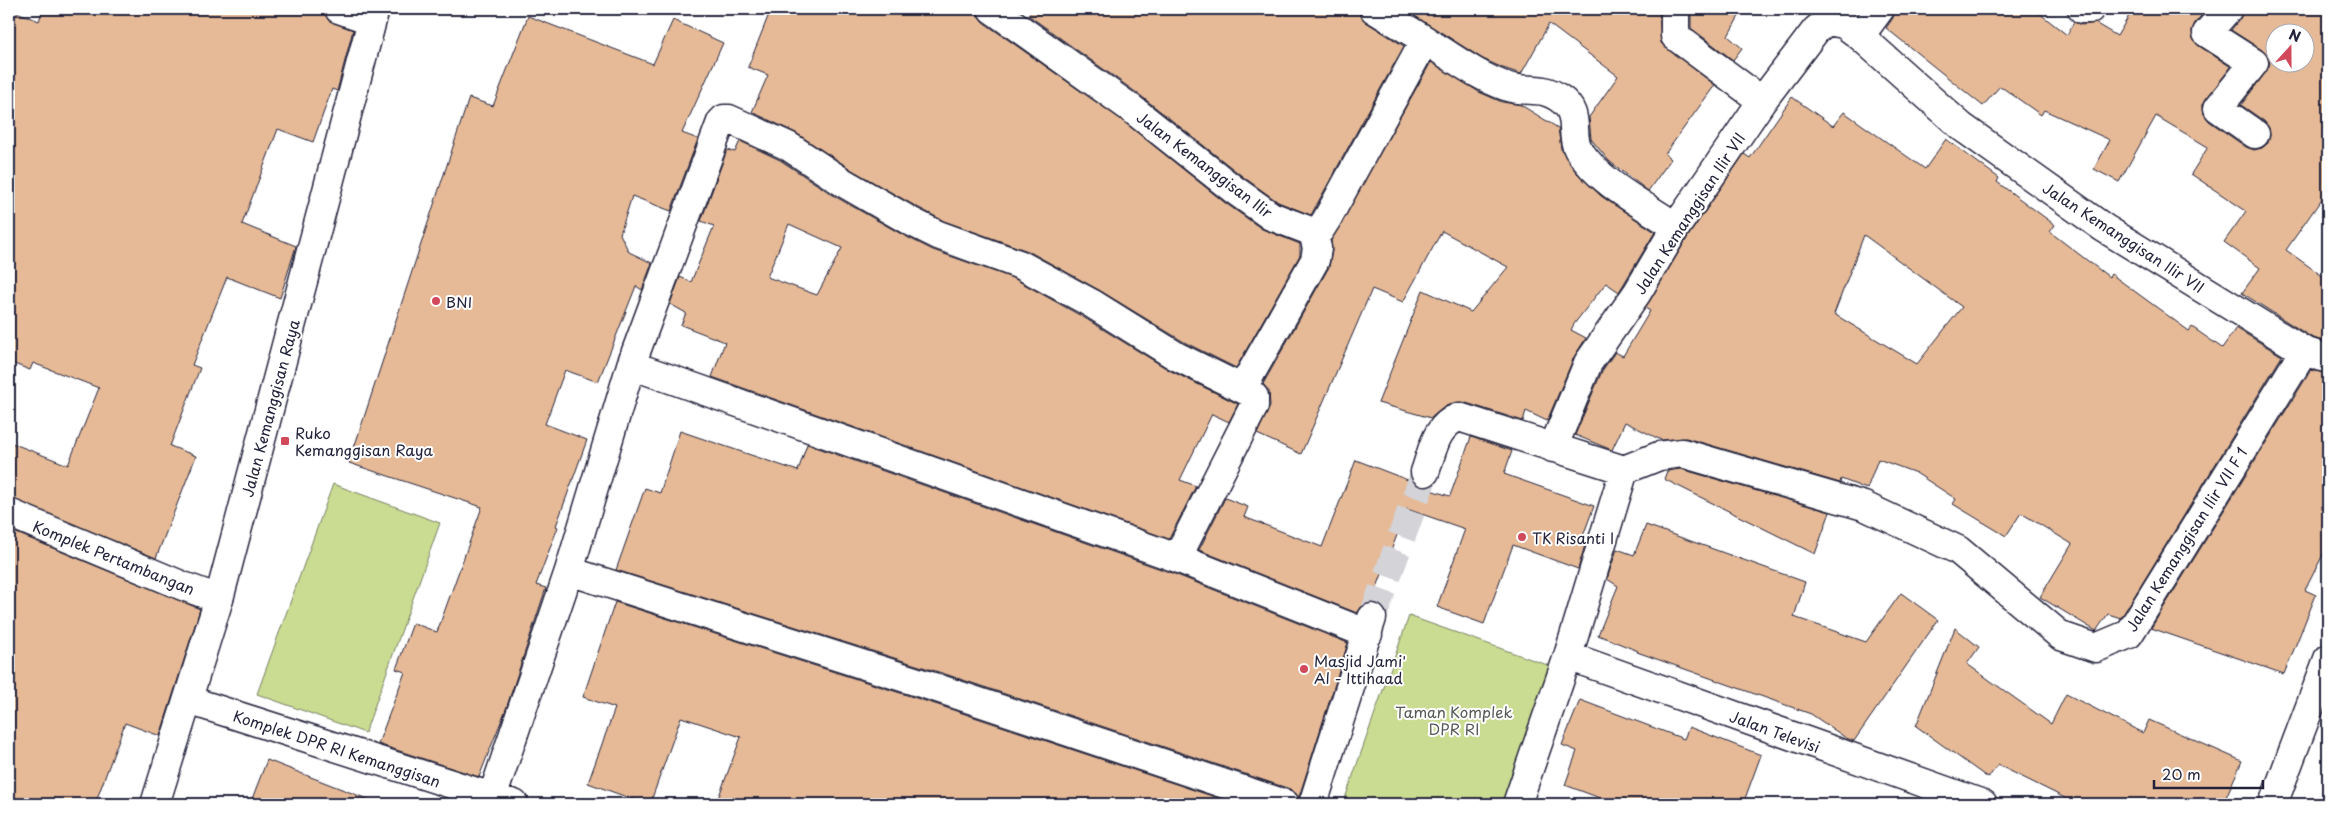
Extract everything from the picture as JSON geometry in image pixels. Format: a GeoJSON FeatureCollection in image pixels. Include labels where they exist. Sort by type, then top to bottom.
{"type":"FeatureCollection","features":[{"type":"Feature","properties":{"kind":"street"},"geometry":{"type":"LineString","coordinates":[[339,9],[373,15]]}},
{"type":"Feature","properties":{"kind":"street"},"geometry":{"type":"LineString","coordinates":[[1374,9],[1477,73],[1509,87],[1545,89],[1561,99],[1572,112],[1577,147],[1585,158],[1603,177],[1676,227]]}},
{"type":"Feature","properties":{"kind":"street"},"geometry":{"type":"LineString","coordinates":[[1674,9],[1674,36],[1762,102]]}},
{"type":"Feature","properties":{"kind":"street"},"geometry":{"type":"LineString","coordinates":[[1860,36],[1880,9]]}},
{"type":"Feature","properties":{"kind":"street"},"geometry":{"type":"LineString","coordinates":[[2082,9],[2090,9]]}},
{"type":"Feature","properties":{"kind":"street"},"geometry":{"type":"LineString","coordinates":[[2228,9],[2207,34],[2254,63],[2218,108],[2255,134]]}},
{"type":"Feature","properties":{"kind":"street","name":"Jalan Kemanggisan Ilir"},"geometry":{"type":"LineString","coordinates":[[1010,14],[1233,189],[1271,216],[1313,232]]}},
{"type":"Feature","properties":{"kind":"street","name":"Jalan Kemanggisan Raya"},"geometry":{"type":"LineString","coordinates":[[155,804],[219,599],[373,15]]}},
{"type":"Feature","properties":{"kind":"street","name":"Jalan Kemanggisan Ilir VII"},"geometry":{"type":"LineString","coordinates":[[1553,448],[1588,363],[1636,293],[1676,227],[1762,102],[1816,30],[1828,22],[1844,24],[1860,36],[1962,128],[2104,228],[2316,355]]}},
{"type":"Feature","properties":{"kind":"street"},"geometry":{"type":"LineString","coordinates":[[1243,387],[1316,260],[1317,248],[1313,232],[1320,230],[1327,219],[1426,40]]}},
{"type":"Feature","properties":{"kind":"street"},"geometry":{"type":"LineString","coordinates":[[503,801],[631,365],[721,122],[726,118],[788,146],[844,183],[938,235],[1021,264],[1091,302],[1176,356],[1243,387],[1254,397],[1254,406],[1177,558]]}},
{"type":"Feature","properties":{"kind":"street","name":"Jalan Kemanggisan Ilir VII F 1"},"geometry":{"type":"LineString","coordinates":[[1624,470],[1659,456],[1682,453],[1864,506],[1958,550],[2061,636],[2096,648],[2129,634],[2316,355]]}},
{"type":"Feature","properties":{"kind":"street"},"geometry":{"type":"LineString","coordinates":[[631,365],[1370,625],[1313,804]]}},
{"type":"Feature","properties":{"kind":"street"},"geometry":{"type":"LineString","coordinates":[[1425,472],[1439,433],[1447,422],[1459,417],[1624,470],[1568,656],[1517,804]]}},
{"type":"Feature","properties":{"kind":"street","name":"Komplek Pertambangan"},"geometry":{"type":"LineString","coordinates":[[9,513],[183,586],[219,599]]}},
{"type":"Feature","properties":{"kind":"street"},"geometry":{"type":"LineString","coordinates":[[569,572],[953,693],[1285,804]]}},
{"type":"Feature","properties":{"kind":"street","name":"Jalan Televisi"},"geometry":{"type":"LineString","coordinates":[[1568,656],[1983,804]]}},
{"type":"Feature","properties":{"kind":"street"},"geometry":{"type":"LineString","coordinates":[[2273,804],[2328,659]]}},
{"type":"Feature","properties":{"kind":"street","name":"Komplek DPR RI Kemanggisan"},"geometry":{"type":"LineString","coordinates":[[188,700],[503,801]]}},
{"type":"Feature","properties":{"kind":"green space"},"geometry":{"type":"Polygon","coordinates":[[[333,484],[440,523],[365,733],[257,694],[333,484]]]}},
{"type":"Feature","properties":{"kind":"green space","name":"Taman Komplek DPR RI"},"geometry":{"type":"Polygon","coordinates":[[[1409,616],[1553,667],[1505,804],[1343,804],[1409,616]]]}},
{"type":"Feature","properties":{"kind":"building"},"geometry":{"type":"Polygon","coordinates":[[[9,9],[39,21],[43,9],[324,9],[328,20],[353,30],[337,91],[332,89],[313,142],[278,129],[242,224],[296,246],[280,298],[227,277],[192,365],[200,368],[170,446],[196,456],[156,558],[9,498],[9,442],[68,465],[99,388],[33,363],[30,370],[9,362],[9,9]]]}},
{"type":"Feature","properties":{"kind":"building"},"geometry":{"type":"Polygon","coordinates":[[[771,9],[969,9],[977,14],[983,22],[1123,121],[1224,202],[1262,229],[1300,244],[1300,255],[1236,368],[1184,342],[1099,290],[1028,251],[944,221],[917,207],[852,170],[796,133],[752,112],[768,75],[748,67],[771,9]]]}},
{"type":"Feature","properties":{"kind":"building"},"geometry":{"type":"Polygon","coordinates":[[[1032,9],[1358,9],[1360,16],[1366,22],[1404,46],[1311,215],[1278,202],[1242,176],[1141,96],[1028,15],[1032,9]]]}},
{"type":"Feature","properties":{"kind":"building"},"geometry":{"type":"Polygon","coordinates":[[[1404,9],[1659,9],[1661,43],[1715,85],[1665,154],[1671,159],[1648,191],[1609,161],[1591,139],[1589,117],[1618,76],[1549,24],[1521,74],[1483,59],[1404,9]]]}},
{"type":"Feature","properties":{"kind":"building"},"geometry":{"type":"Polygon","coordinates":[[[1691,9],[1743,9],[1728,36],[1742,48],[1733,60],[1691,28],[1691,9]]]}},
{"type":"Feature","properties":{"kind":"building"},"geometry":{"type":"Polygon","coordinates":[[[1895,9],[2034,9],[2067,35],[2074,22],[2082,25],[2095,23],[2117,36],[2133,9],[2207,9],[2195,23],[2192,30],[2193,39],[2199,46],[2231,67],[2206,99],[2203,105],[2204,114],[2209,121],[2246,147],[2254,150],[2262,148],[2268,143],[2270,136],[2269,128],[2264,121],[2241,105],[2266,72],[2314,72],[2314,22],[2264,22],[2264,52],[2231,30],[2240,19],[2243,9],[2328,9],[2328,190],[2286,250],[2328,280],[2328,343],[2311,337],[2242,293],[2260,268],[2224,242],[2246,211],[2191,174],[2208,147],[2156,116],[2119,182],[2094,169],[2110,140],[2044,110],[2041,115],[2000,86],[1983,106],[1886,28],[1893,18],[1895,9]]]}},
{"type":"Feature","properties":{"kind":"building"},"geometry":{"type":"Polygon","coordinates":[[[528,16],[653,64],[673,20],[723,43],[682,133],[698,139],[671,211],[632,196],[620,234],[629,252],[652,263],[642,290],[636,286],[598,382],[565,370],[545,424],[587,440],[556,526],[558,527],[536,585],[546,588],[506,709],[479,777],[378,744],[405,672],[396,669],[413,623],[437,632],[482,507],[349,463],[469,98],[493,106],[528,16]]]}},
{"type":"Feature","properties":{"kind":"building"},"geometry":{"type":"Polygon","coordinates":[[[1431,62],[1479,92],[1502,102],[1521,105],[1558,128],[1561,149],[1576,172],[1601,196],[1655,232],[1619,292],[1606,283],[1574,324],[1571,330],[1586,338],[1574,357],[1547,421],[1526,411],[1523,421],[1463,402],[1453,403],[1444,407],[1431,418],[1378,403],[1423,290],[1471,312],[1508,267],[1442,231],[1403,302],[1372,289],[1301,454],[1257,434],[1270,406],[1269,391],[1263,384],[1329,267],[1332,251],[1331,240],[1431,62]]]}},
{"type":"Feature","properties":{"kind":"building"},"geometry":{"type":"Polygon","coordinates":[[[1792,97],[1833,126],[1844,112],[1925,169],[1946,139],[1999,178],[1997,182],[2055,225],[2050,232],[2109,277],[2111,274],[2189,331],[2192,327],[2222,348],[2236,328],[2282,356],[2121,618],[2108,614],[2096,631],[2040,597],[2072,544],[2021,513],[2006,536],[1953,504],[1956,499],[1916,473],[1878,459],[1867,489],[1841,479],[1840,483],[1686,438],[1661,440],[1625,422],[1612,450],[1575,435],[1602,371],[1615,352],[1623,356],[1650,311],[1645,308],[1689,235],[1744,154],[1750,158],[1792,97]],[[1864,235],[1834,314],[1917,364],[1962,307],[1864,235]]]}},
{"type":"Feature","properties":{"kind":"building"},"geometry":{"type":"Polygon","coordinates":[[[740,141],[780,160],[836,197],[903,235],[933,250],[1015,279],[1083,317],[1169,370],[1238,404],[1229,422],[1212,414],[1180,480],[1196,486],[1169,539],[712,377],[725,342],[681,325],[686,313],[670,304],[680,277],[691,282],[714,226],[701,221],[727,150],[735,152],[740,141]],[[789,224],[767,277],[817,295],[842,248],[789,224]]]}},
{"type":"Feature","properties":{"kind":"building"},"geometry":{"type":"Polygon","coordinates":[[[2311,370],[2328,374],[2328,545],[2305,590],[2316,595],[2284,674],[2151,628],[2311,370]]]}},
{"type":"Feature","properties":{"kind":"building"},"geometry":{"type":"Polygon","coordinates":[[[680,431],[798,471],[807,444],[1172,573],[1348,643],[1299,797],[1290,789],[948,675],[616,570],[645,488],[660,493],[680,431]]]}},
{"type":"Feature","properties":{"kind":"building"},"geometry":{"type":"Polygon","coordinates":[[[1471,437],[1512,451],[1504,474],[1594,506],[1583,536],[1587,538],[1578,569],[1513,545],[1484,624],[1437,607],[1465,529],[1407,509],[1371,603],[1362,606],[1357,613],[1199,550],[1225,498],[1248,507],[1244,517],[1322,547],[1356,460],[1413,482],[1420,487],[1450,496],[1471,437]]]}},
{"type":"Feature","properties":{"kind":"building"},"geometry":{"type":"Polygon","coordinates":[[[1681,469],[1830,512],[1815,554],[1664,479],[1667,471],[1681,469]]]}},
{"type":"Feature","properties":{"kind":"building"},"geometry":{"type":"Polygon","coordinates":[[[1646,525],[1805,582],[1794,617],[1866,642],[1901,593],[1938,620],[1854,741],[1846,738],[1811,714],[1637,652],[1598,635],[1618,586],[1607,579],[1617,549],[1634,555],[1646,525]]]}},
{"type":"Feature","properties":{"kind":"building"},"geometry":{"type":"Polygon","coordinates":[[[9,530],[200,609],[160,736],[125,723],[95,804],[9,804],[9,530]]]}},
{"type":"Feature","properties":{"kind":"building"},"geometry":{"type":"Polygon","coordinates":[[[615,602],[938,705],[1236,804],[716,804],[741,737],[681,717],[650,804],[646,804],[588,783],[615,708],[583,697],[615,602]]]}},
{"type":"Feature","properties":{"kind":"building"},"geometry":{"type":"Polygon","coordinates":[[[1955,628],[1979,647],[1967,664],[2051,724],[2066,694],[2143,733],[2149,720],[2242,761],[2223,804],[2077,804],[1998,765],[1988,778],[1916,726],[1955,628]]]}},
{"type":"Feature","properties":{"kind":"building"},"geometry":{"type":"Polygon","coordinates":[[[1580,700],[1684,739],[1689,727],[1761,755],[1743,804],[1616,804],[1565,785],[1577,751],[1562,745],[1580,700]]]}},
{"type":"Feature","properties":{"kind":"building"},"geometry":{"type":"Polygon","coordinates":[[[267,760],[375,802],[374,804],[250,804],[267,760]]]}},
{"type":"Feature","properties":{"kind":"tunnel"},"geometry":{"type":"LineString","coordinates":[[1373,616],[1425,472]]}},
{"type":"Feature","properties":{"kind":"place","name":"BNI"},"geometry":{"type":"Point","coordinates":[436,301]}},
{"type":"Feature","properties":{"kind":"place","name":"Ruko Kemanggisan Raya"},"geometry":{"type":"Point","coordinates":[285,441]}},
{"type":"Feature","properties":{"kind":"place","name":"TK Risanti I"},"geometry":{"type":"Point","coordinates":[1522,537]}},
{"type":"Feature","properties":{"kind":"place","name":"Masjid Jami' Al - Ittihaad"},"geometry":{"type":"Point","coordinates":[1304,669]}}]}
